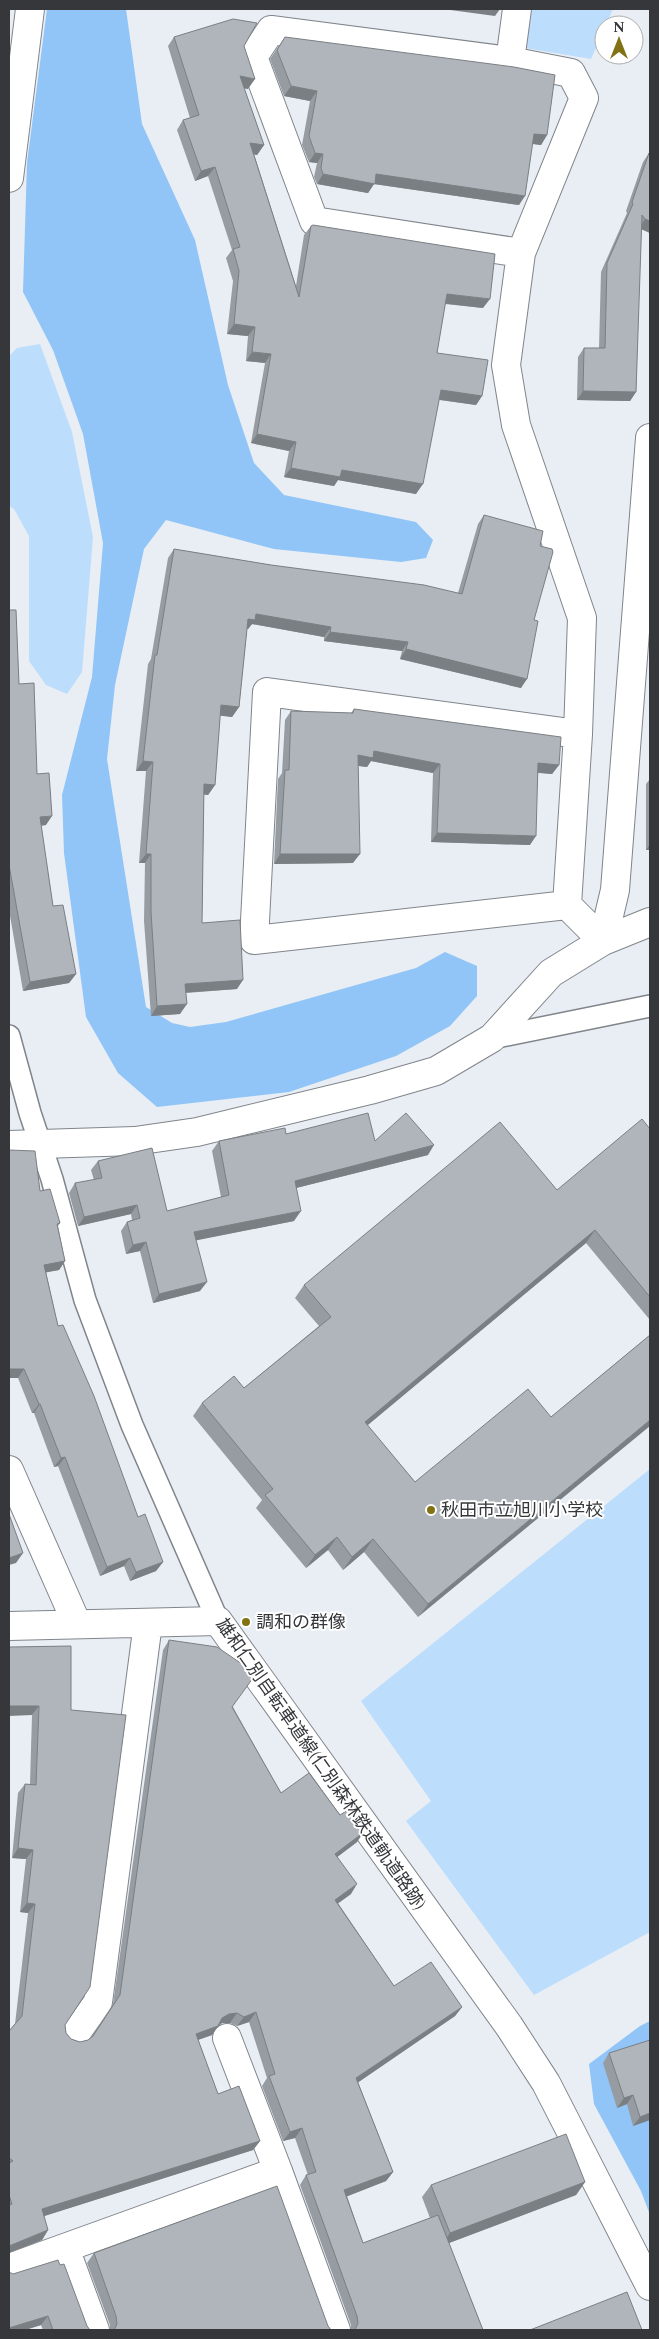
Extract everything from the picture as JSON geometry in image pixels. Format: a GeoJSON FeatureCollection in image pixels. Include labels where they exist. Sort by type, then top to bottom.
{"type":"FeatureCollection","features":[{"type":"Feature","properties":{"kind":"street"},"geometry":{"type":"LineString","coordinates":[[9,178],[30,9]]}},
{"type":"Feature","properties":{"kind":"street"},"geometry":{"type":"LineString","coordinates":[[510,61],[517,9]]}},
{"type":"Feature","properties":{"kind":"street"},"geometry":{"type":"LineString","coordinates":[[521,253],[314,221],[253,57],[271,30],[510,61],[571,73],[584,98],[521,253],[506,365],[516,426],[582,618],[578,734],[567,905],[603,940]]}},
{"type":"Feature","properties":{"kind":"street"},"geometry":{"type":"LineString","coordinates":[[603,940],[615,890],[643,617],[650,438]]}},
{"type":"Feature","properties":{"kind":"street"},"geometry":{"type":"LineString","coordinates":[[567,905],[254,940],[267,692],[578,734]]}},
{"type":"Feature","properties":{"kind":"street"},"geometry":{"type":"LineString","coordinates":[[9,1145],[135,1141],[197,1132],[370,1090],[436,1071],[492,1038],[550,973],[603,940],[650,922]]}},
{"type":"Feature","properties":{"kind":"street"},"geometry":{"type":"LineString","coordinates":[[9,1470],[77,1624]]}},
{"type":"Feature","properties":{"kind":"street"},"geometry":{"type":"LineString","coordinates":[[9,1626],[218,1621]]}},
{"type":"Feature","properties":{"kind":"street","name":"雄和仁別自転車道線(仁別森林鉄道軌道路跡)"},"geometry":{"type":"LineString","coordinates":[[218,1621],[520,2042],[546,2083],[650,2286]]}},
{"type":"Feature","properties":{"kind":"street"},"geometry":{"type":"LineString","coordinates":[[74,2036],[98,2002],[148,1624]]}},
{"type":"Feature","properties":{"kind":"street"},"geometry":{"type":"LineString","coordinates":[[227,2038],[336,2330]]}},
{"type":"Feature","properties":{"kind":"street"},"geometry":{"type":"LineString","coordinates":[[9,2268],[278,2171]]}},
{"type":"Feature","properties":{"kind":"street"},"geometry":{"type":"LineString","coordinates":[[65,2248],[95,2330]]}},
{"type":"Feature","properties":{"kind":"lane"},"geometry":{"type":"LineString","coordinates":[[492,1038],[650,1006]]}},
{"type":"Feature","properties":{"kind":"lane","name":"雄和仁別自転車道線(仁別森林鉄道軌道路跡)"},"geometry":{"type":"LineString","coordinates":[[9,1036],[30,1113],[42,1144],[84,1300],[132,1425],[218,1621]]}},
{"type":"Feature","properties":{"kind":"shaded area"},"geometry":{"type":"Polygon","coordinates":[[[47,9],[126,9],[142,124],[195,240],[228,385],[254,463],[284,495],[416,522],[433,540],[426,558],[401,562],[274,549],[166,520],[144,549],[115,685],[107,759],[146,1007],[172,1023],[190,1027],[226,1022],[416,968],[445,952],[477,966],[477,996],[450,1026],[396,1056],[289,1092],[157,1107],[118,1073],[86,1017],[64,853],[62,795],[92,677],[103,543],[83,434],[53,350],[23,292],[27,163],[47,9]]]}},
{"type":"Feature","properties":{"kind":"shaded area"},"geometry":{"type":"Polygon","coordinates":[[[525,9],[613,9],[610,15],[594,15],[594,52],[591,59],[519,47],[525,9]]]}},
{"type":"Feature","properties":{"kind":"shaded area"},"geometry":{"type":"Polygon","coordinates":[[[40,344],[72,432],[93,537],[82,672],[67,694],[46,685],[29,661],[29,536],[14,509],[9,506],[9,356],[17,348],[40,344]]]}},
{"type":"Feature","properties":{"kind":"shaded area"},"geometry":{"type":"Polygon","coordinates":[[[650,1469],[650,1932],[534,1995],[406,1821],[431,1801],[361,1701],[650,1469]]]}},
{"type":"Feature","properties":{"kind":"shaded area"},"geometry":{"type":"Polygon","coordinates":[[[650,2021],[650,2215],[641,2191],[594,2104],[589,2064],[640,2026],[650,2021]]]}},
{"type":"Feature","properties":{"kind":"building"},"geometry":{"type":"Polygon","coordinates":[[[233,19],[257,23],[244,46],[255,79],[240,76],[264,145],[250,143],[299,297],[311,226],[313,225],[495,254],[490,299],[447,294],[437,353],[488,360],[482,396],[441,390],[423,484],[342,470],[340,477],[291,468],[296,442],[257,434],[271,354],[252,352],[255,327],[234,324],[239,271],[233,249],[240,247],[215,167],[201,171],[183,120],[199,115],[174,37],[233,19]]]}},
{"type":"Feature","properties":{"kind":"building"},"geometry":{"type":"Polygon","coordinates":[[[285,37],[514,67],[555,75],[547,135],[534,134],[525,196],[376,174],[375,184],[323,174],[321,168],[323,154],[315,153],[309,136],[317,91],[291,86],[277,50],[285,37]]]}},
{"type":"Feature","properties":{"kind":"building"},"geometry":{"type":"Polygon","coordinates":[[[649,153],[650,221],[642,215],[636,392],[583,391],[584,348],[605,348],[607,263],[633,204],[632,202],[649,153]]]}},
{"type":"Feature","properties":{"kind":"building"},"geometry":{"type":"Polygon","coordinates":[[[484,515],[543,531],[540,546],[552,549],[553,552],[534,620],[538,621],[527,679],[406,649],[408,642],[330,632],[331,627],[256,614],[255,620],[248,619],[239,707],[221,705],[215,785],[204,784],[202,923],[240,920],[243,980],[185,984],[187,1004],[157,1006],[151,912],[151,854],[146,854],[153,762],[143,761],[155,655],[157,655],[174,549],[271,565],[424,585],[462,594],[484,515]]]}},
{"type":"Feature","properties":{"kind":"building"},"geometry":{"type":"Polygon","coordinates":[[[9,610],[16,610],[19,684],[34,683],[37,774],[49,773],[52,816],[40,817],[53,906],[63,905],[76,974],[30,982],[9,865],[9,610]]]}},
{"type":"Feature","properties":{"kind":"building"},"geometry":{"type":"Polygon","coordinates":[[[354,709],[561,737],[559,765],[538,763],[536,836],[437,833],[440,764],[374,751],[373,758],[358,755],[360,854],[280,854],[285,770],[289,770],[291,711],[353,713],[354,709]]]}},
{"type":"Feature","properties":{"kind":"building"},"geometry":{"type":"Polygon","coordinates":[[[368,1113],[375,1141],[406,1113],[434,1145],[295,1181],[301,1211],[194,1232],[207,1282],[159,1294],[146,1242],[133,1245],[127,1222],[140,1218],[137,1205],[84,1217],[75,1183],[102,1178],[98,1161],[152,1148],[167,1211],[229,1195],[219,1141],[285,1128],[286,1134],[368,1113]]]}},
{"type":"Feature","properties":{"kind":"building"},"geometry":{"type":"Polygon","coordinates":[[[642,1119],[650,1129],[650,1297],[595,1230],[365,1422],[415,1482],[528,1389],[551,1417],[650,1335],[650,1420],[428,1604],[373,1539],[352,1557],[337,1537],[315,1555],[265,1495],[273,1489],[202,1403],[234,1376],[244,1388],[331,1317],[304,1285],[500,1122],[557,1190],[642,1119]]]}},
{"type":"Feature","properties":{"kind":"building"},"geometry":{"type":"Polygon","coordinates":[[[9,1150],[35,1151],[40,1191],[50,1189],[60,1223],[57,1224],[65,1261],[44,1265],[58,1326],[63,1325],[94,1396],[138,1517],[145,1514],[163,1562],[136,1572],[130,1558],[107,1567],[65,1457],[61,1458],[24,1369],[9,1369],[9,1150]]]}},
{"type":"Feature","properties":{"kind":"building"},"geometry":{"type":"Polygon","coordinates":[[[9,1514],[23,1553],[9,1558],[9,1514]]]}},
{"type":"Feature","properties":{"kind":"building"},"geometry":{"type":"Polygon","coordinates":[[[169,1640],[217,1647],[245,1666],[253,1678],[232,1707],[281,1793],[309,1773],[340,1815],[348,1810],[364,1832],[335,1854],[357,1884],[335,1900],[394,1986],[431,1962],[462,2007],[356,2078],[393,2172],[344,2190],[363,2243],[438,2215],[483,2330],[355,2330],[358,2323],[357,2316],[306,2175],[316,2172],[302,2128],[290,2132],[269,2076],[275,2074],[256,2012],[244,2017],[237,2013],[229,2014],[222,2018],[218,2026],[196,2034],[218,2094],[239,2086],[260,2141],[42,2209],[48,2230],[9,2246],[9,2205],[12,2204],[9,2195],[9,2163],[13,2161],[9,2158],[9,2031],[22,2016],[35,1904],[27,1903],[33,1850],[18,1848],[25,1784],[36,1785],[39,1706],[9,1706],[9,1647],[71,1646],[71,1710],[126,1715],[90,1987],[65,2025],[66,2033],[71,2039],[80,2042],[88,2040],[93,2036],[120,1995],[169,1640]]]}},
{"type":"Feature","properties":{"kind":"building"},"geometry":{"type":"Polygon","coordinates":[[[650,2040],[650,2113],[640,2117],[633,2095],[624,2098],[609,2053],[650,2040]]]}},
{"type":"Feature","properties":{"kind":"building"},"geometry":{"type":"Polygon","coordinates":[[[566,2134],[585,2182],[450,2233],[431,2185],[566,2134]]]}},
{"type":"Feature","properties":{"kind":"building"},"geometry":{"type":"Polygon","coordinates":[[[277,2186],[331,2330],[114,2330],[117,2324],[116,2316],[94,2253],[277,2186]]]}},
{"type":"Feature","properties":{"kind":"building"},"geometry":{"type":"Polygon","coordinates":[[[58,2260],[60,2265],[64,2264],[90,2330],[53,2330],[48,2316],[9,2328],[9,2272],[13,2274],[58,2260]]]}},
{"type":"Feature","properties":{"kind":"building"},"geometry":{"type":"Polygon","coordinates":[[[627,2292],[642,2330],[530,2330],[627,2292]]]}},
{"type":"Feature","properties":{"kind":"place","name":"秋田市立旭川小学校"},"geometry":{"type":"Point","coordinates":[431,1510]}},
{"type":"Feature","properties":{"kind":"place","name":"調和の群像"},"geometry":{"type":"Point","coordinates":[246,1622]}}]}
